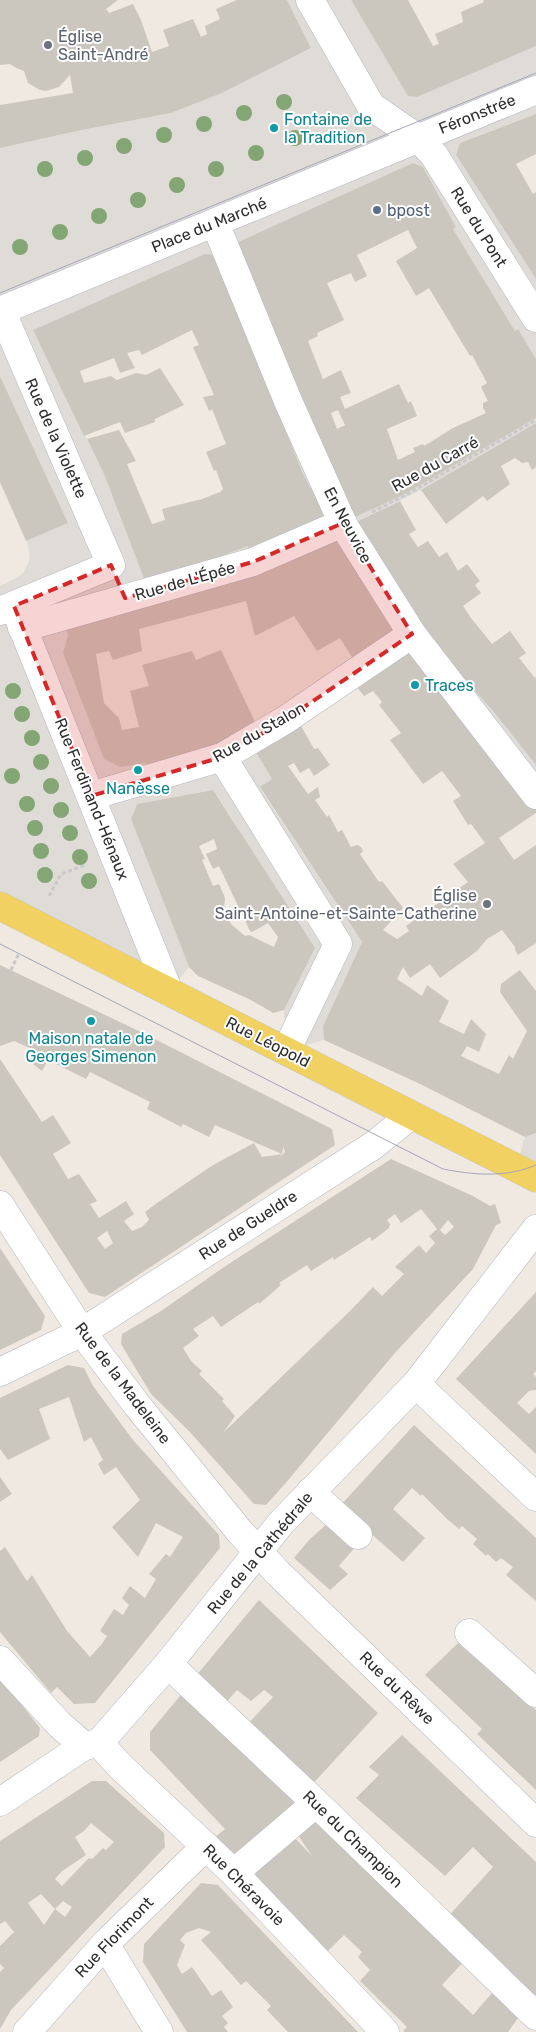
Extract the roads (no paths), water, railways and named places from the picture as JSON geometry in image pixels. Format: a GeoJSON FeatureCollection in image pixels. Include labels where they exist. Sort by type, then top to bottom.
{"type":"FeatureCollection","features":[{"type":"Feature","properties":{"kind":"main road","name":"Rue Léopold"},"geometry":{"type":"LineString","coordinates":[[0,906],[536,1178]]}},
{"type":"Feature","properties":{"kind":"street","name":"Rue du Pont"},"geometry":{"type":"LineString","coordinates":[[310,0],[371,106],[419,139],[434,154],[536,318]]}},
{"type":"Feature","properties":{"kind":"street","name":"Féronstrée"},"geometry":{"type":"LineString","coordinates":[[419,139],[536,90]]}},
{"type":"Feature","properties":{"kind":"street","name":"Place du Marché"},"geometry":{"type":"LineString","coordinates":[[0,310],[419,139]]}},
{"type":"Feature","properties":{"kind":"street","name":"En Neuvice"},"geometry":{"type":"LineString","coordinates":[[215,223],[288,401],[343,524],[412,634],[536,795]]}},
{"type":"Feature","properties":{"kind":"street","name":"Rue de la Violette"},"geometry":{"type":"LineString","coordinates":[[0,310],[125,598]]}},
{"type":"Feature","properties":{"kind":"street","name":"Rue de L'Épée"},"geometry":{"type":"LineString","coordinates":[[12,615],[125,598],[253,562],[343,524]]}},
{"type":"Feature","properties":{"kind":"street"},"geometry":{"type":"LineString","coordinates":[[12,615],[112,565]]}},
{"type":"Feature","properties":{"kind":"street","name":"Rue Ferdinand-Hénaux"},"geometry":{"type":"LineString","coordinates":[[12,615],[91,796],[169,992]]}},
{"type":"Feature","properties":{"kind":"street","name":"Rue du Stalon"},"geometry":{"type":"LineString","coordinates":[[91,796],[222,757],[285,720],[412,634]]}},
{"type":"Feature","properties":{"kind":"street"},"geometry":{"type":"LineString","coordinates":[[222,757],[338,944],[286,1051]]}},
{"type":"Feature","properties":{"kind":"street","name":"Rue de Gueldre"},"geometry":{"type":"LineString","coordinates":[[0,1372],[82,1332],[374,1145],[411,1115]]}},
{"type":"Feature","properties":{"kind":"street","name":"Rue de la Madeleine"},"geometry":{"type":"LineString","coordinates":[[0,1205],[82,1332],[138,1405],[258,1552]]}},
{"type":"Feature","properties":{"kind":"street","name":"Rue de la Cathédrale"},"geometry":{"type":"LineString","coordinates":[[0,1802],[91,1745],[168,1664],[281,1524],[416,1384],[536,1229]]}},
{"type":"Feature","properties":{"kind":"street"},"geometry":{"type":"LineString","coordinates":[[416,1384],[536,1497]]}},
{"type":"Feature","properties":{"kind":"street"},"geometry":{"type":"LineString","coordinates":[[310,1492],[358,1534]]}},
{"type":"Feature","properties":{"kind":"street","name":"Rue du Rêwe"},"geometry":{"type":"LineString","coordinates":[[258,1552],[536,1822]]}},
{"type":"Feature","properties":{"kind":"street"},"geometry":{"type":"LineString","coordinates":[[469,1633],[536,1693]]}},
{"type":"Feature","properties":{"kind":"street","name":"Rue Chéravoie"},"geometry":{"type":"LineString","coordinates":[[0,1660],[54,1718],[120,1766],[206,1846],[386,2032]]}},
{"type":"Feature","properties":{"kind":"street","name":"Rue du Champion"},"geometry":{"type":"LineString","coordinates":[[168,1664],[316,1803],[536,2016]]}},
{"type":"Feature","properties":{"kind":"street"},"geometry":{"type":"LineString","coordinates":[[234,1873],[316,1803]]}},
{"type":"Feature","properties":{"kind":"street","name":"Rue Florimont"},"geometry":{"type":"LineString","coordinates":[[27,2032],[105,1944],[206,1846]]}},
{"type":"Feature","properties":{"kind":"street"},"geometry":{"type":"LineString","coordinates":[[105,1944],[159,2032]]}},
{"type":"Feature","properties":{"kind":"tram line"},"geometry":{"type":"LineString","coordinates":[[0,293],[536,73]]}},
{"type":"Feature","properties":{"kind":"tram line"},"geometry":{"type":"LineString","coordinates":[[0,944],[443,1169],[466,1173],[502,1174],[536,1165]]}},
{"type":"Feature","properties":{"kind":"place","name":"Église Saint-André"},"geometry":{"type":"Point","coordinates":[48,45]}},
{"type":"Feature","properties":{"kind":"place","name":"Fontaine de la Tradition"},"geometry":{"type":"Point","coordinates":[274,128]}},
{"type":"Feature","properties":{"kind":"place","name":"bpost"},"geometry":{"type":"Point","coordinates":[377,210]}},
{"type":"Feature","properties":{"kind":"place","name":"Traces"},"geometry":{"type":"Point","coordinates":[415,685]}},
{"type":"Feature","properties":{"kind":"place","name":"Nanèsse"},"geometry":{"type":"Point","coordinates":[138,770]}},
{"type":"Feature","properties":{"kind":"place","name":"Église Saint-Antoine-et-Sainte-Catherine"},"geometry":{"type":"Point","coordinates":[487,904]}},
{"type":"Feature","properties":{"kind":"place","name":"Maison natale de Georges Simenon"},"geometry":{"type":"Point","coordinates":[91,1021]}}]}
